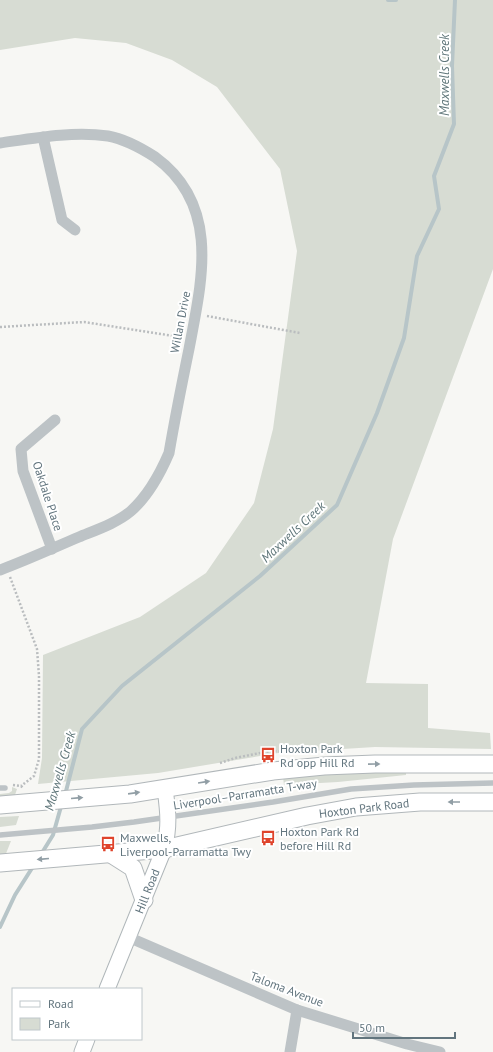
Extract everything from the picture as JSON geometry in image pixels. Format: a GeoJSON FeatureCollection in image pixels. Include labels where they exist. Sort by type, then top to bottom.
{"type":"FeatureCollection","features":[{"type":"Feature","properties":{"kind":"main road"},"geometry":{"type":"LineString","coordinates":[[0,805],[22,794],[103,796],[273,771],[324,766],[375,764],[493,764]]}},
{"type":"Feature","properties":{"kind":"main road","name":"Hill Road"},"geometry":{"type":"LineString","coordinates":[[108,988],[164,849],[168,833],[165,788]]}},
{"type":"Feature","properties":{"kind":"main road","name":"Hoxton Park Road"},"geometry":{"type":"LineString","coordinates":[[1,863],[164,849],[307,816],[356,807],[420,802],[493,802]]}},
{"type":"Feature","properties":{"kind":"main road"},"geometry":{"type":"LineString","coordinates":[[111,854],[133,868],[144,900]]}},
{"type":"Feature","properties":{"kind":"main road"},"geometry":{"type":"LineString","coordinates":[[82,1052],[87,1040]]}},
{"type":"Feature","properties":{"kind":"street","name":"Willan Drive"},"geometry":{"type":"LineString","coordinates":[[0,143],[43,137],[88,134],[110,136],[148,152],[166,166],[182,184],[193,204],[200,229],[203,250],[196,314],[169,453],[162,470],[153,485],[143,499],[130,512],[110,524],[3,568]]}},
{"type":"Feature","properties":{"kind":"street"},"geometry":{"type":"LineString","coordinates":[[43,137],[62,220],[75,230]]}},
{"type":"Feature","properties":{"kind":"street","name":"Oakdale Place"},"geometry":{"type":"LineString","coordinates":[[52,549],[23,471],[21,449],[56,420]]}},
{"type":"Feature","properties":{"kind":"street","name":"Taloma Avenue"},"geometry":{"type":"LineString","coordinates":[[128,937],[297,1010],[407,1044],[440,1052]]}},
{"type":"Feature","properties":{"kind":"street"},"geometry":{"type":"LineString","coordinates":[[290,1052],[297,1010]]}},
{"type":"Feature","properties":{"kind":"lane","name":"Liverpool–Parramatta T-way"},"geometry":{"type":"LineString","coordinates":[[0,835],[92,827],[273,802],[351,789],[414,785],[493,783]]}},
{"type":"Feature","properties":{"kind":"path"},"geometry":{"type":"LineString","coordinates":[[196,314],[300,332]]}},
{"type":"Feature","properties":{"kind":"path"},"geometry":{"type":"LineString","coordinates":[[0,327],[84,322],[191,338]]}},
{"type":"Feature","properties":{"kind":"path"},"geometry":{"type":"LineString","coordinates":[[3,568],[37,650],[39,676],[38,759],[34,776],[22,794]]}},
{"type":"Feature","properties":{"kind":"green space"},"geometry":{"type":"Polygon","coordinates":[[[0,0],[493,0],[493,269],[393,539],[366,683],[428,684],[428,728],[490,733],[491,749],[375,747],[278,753],[158,773],[38,784],[42,758],[43,655],[140,617],[206,573],[254,503],[273,429],[297,251],[280,169],[217,87],[172,60],[126,43],[75,38],[0,50],[0,0]]]}},
{"type":"Feature","properties":{"kind":"green space"},"geometry":{"type":"Polygon","coordinates":[[[406,771],[406,775],[338,782],[284,785],[283,777],[312,774],[406,771]]]}},
{"type":"Feature","properties":{"kind":"green space"},"geometry":{"type":"Polygon","coordinates":[[[12,787],[17,789],[15,795],[0,797],[0,794],[9,793],[12,791],[12,787]]]}},
{"type":"Feature","properties":{"kind":"green space"},"geometry":{"type":"Polygon","coordinates":[[[19,816],[16,825],[0,827],[0,817],[19,816]]]}},
{"type":"Feature","properties":{"kind":"green space"},"geometry":{"type":"Polygon","coordinates":[[[0,841],[11,841],[5,856],[0,856],[0,841]]]}},
{"type":"Feature","properties":{"kind":"waterway"},"geometry":{"type":"LineString","coordinates":[[388,0],[396,0]]}},
{"type":"Feature","properties":{"kind":"waterway","name":"Maxwells Creek"},"geometry":{"type":"LineString","coordinates":[[65,795],[82,729],[122,686],[260,576],[337,505],[377,413],[404,338],[417,256],[439,209],[434,176],[454,124],[452,66],[455,0]]}},
{"type":"Feature","properties":{"kind":"waterway","name":"Maxwells Creek"},"geometry":{"type":"LineString","coordinates":[[40,856],[53,835],[62,803]]}},
{"type":"Feature","properties":{"kind":"waterway","name":"Maxwells Creek"},"geometry":{"type":"LineString","coordinates":[[0,927],[15,895],[34,865]]}},
{"type":"Feature","properties":{"kind":"place","name":"Hoxton Park Rd opp Hill Rd"},"geometry":{"type":"Point","coordinates":[268,755]}},
{"type":"Feature","properties":{"kind":"place","name":"Hoxton Park Rd before Hill Rd"},"geometry":{"type":"Point","coordinates":[268,838]}},
{"type":"Feature","properties":{"kind":"place","name":"Maxwells, Liverpool-Parramatta Twy"},"geometry":{"type":"Point","coordinates":[108,844]}}]}
